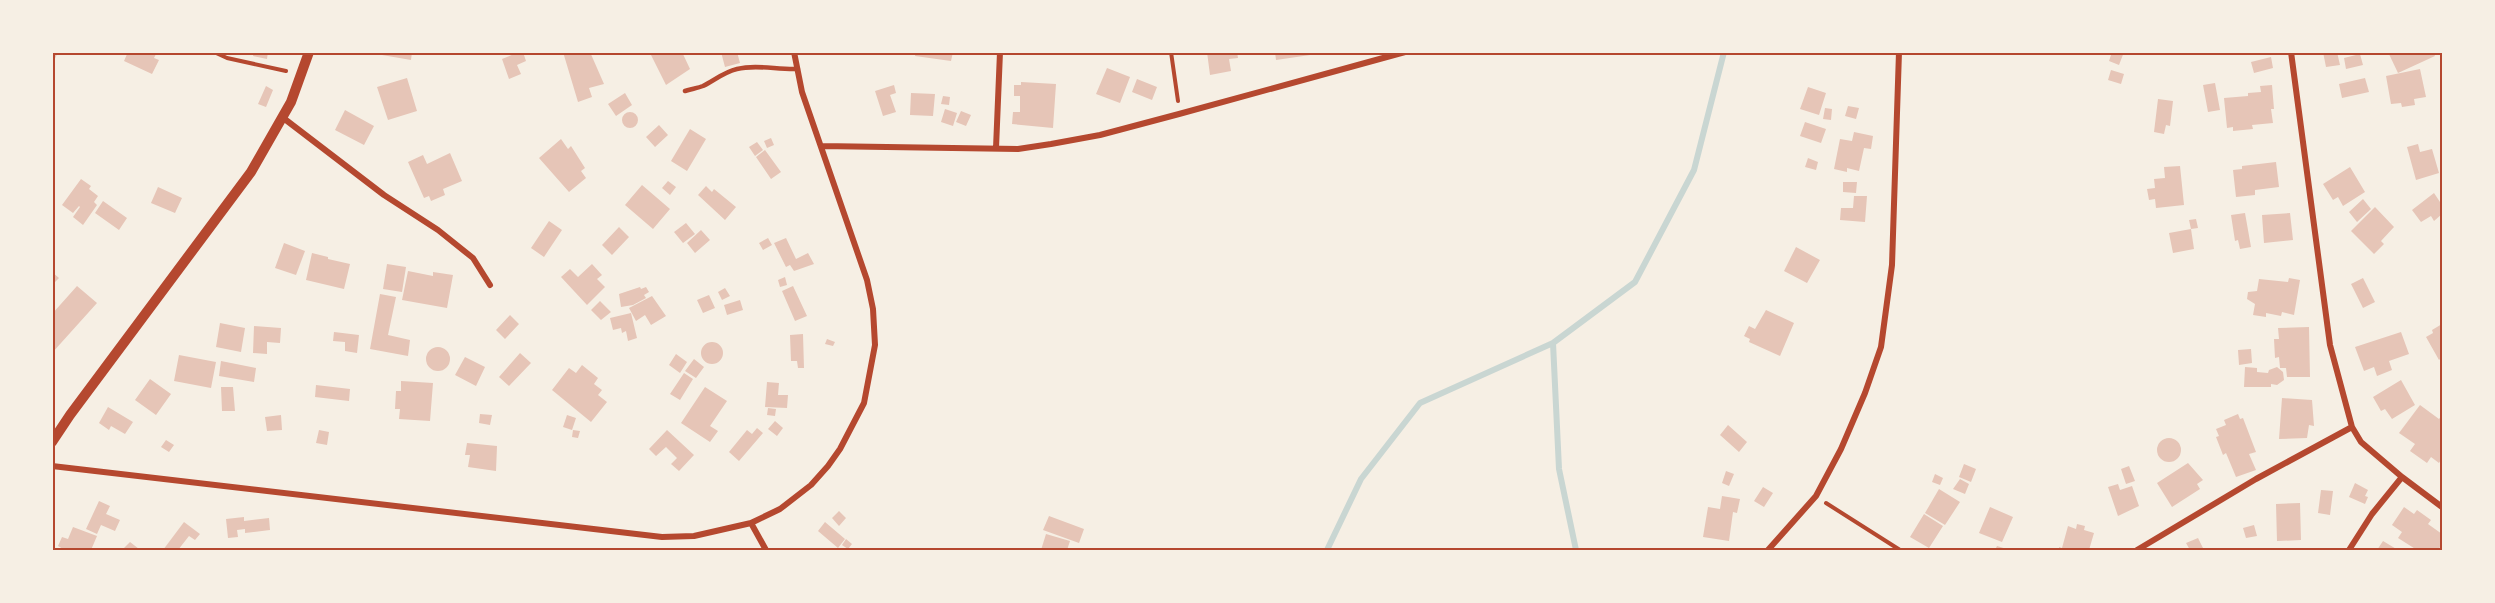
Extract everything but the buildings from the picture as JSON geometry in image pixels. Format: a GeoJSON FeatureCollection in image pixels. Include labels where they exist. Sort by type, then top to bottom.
{"type":"FeatureCollection","features":[{"type":"Feature","properties":{"kind":"street"},"geometry":{"type":"LineString","coordinates":[[52,442],[251,172],[291,102],[309,52]]}},
{"type":"Feature","properties":{"kind":"street"},"geometry":{"type":"LineString","coordinates":[[52,466],[662,537],[694,536],[751,523],[780,509],[811,485],[840,449],[864,403],[875,345],[873,309],[867,280],[802,92],[795,52]]}},
{"type":"Feature","properties":{"kind":"street"},"geometry":{"type":"LineString","coordinates":[[996,148],[1000,52]]}},
{"type":"Feature","properties":{"kind":"street"},"geometry":{"type":"LineString","coordinates":[[821,146],[1018,149],[1051,144],[1100,135],[1405,52]]}},
{"type":"Feature","properties":{"kind":"street"},"geometry":{"type":"LineString","coordinates":[[1768,550],[1816,496],[1857,412],[1881,347],[1892,265],[1899,52]]}},
{"type":"Feature","properties":{"kind":"street"},"geometry":{"type":"LineString","coordinates":[[2291,52],[2330,345],[2352,427],[2361,442],[2442,507]]}},
{"type":"Feature","properties":{"kind":"street"},"geometry":{"type":"LineString","coordinates":[[282,117],[384,195],[438,230],[473,258],[490,285]]}},
{"type":"Feature","properties":{"kind":"street"},"geometry":{"type":"LineString","coordinates":[[2137,550],[2256,479],[2352,427]]}},
{"type":"Feature","properties":{"kind":"street"},"geometry":{"type":"LineString","coordinates":[[2349,550],[2383,499],[2402,477]]}},
{"type":"Feature","properties":{"kind":"street"},"geometry":{"type":"LineString","coordinates":[[751,523],[766,550]]}},
{"type":"Feature","properties":{"kind":"lane"},"geometry":{"type":"LineString","coordinates":[[686,91],[703,86],[735,69],[752,67],[798,69]]}},
{"type":"Feature","properties":{"kind":"path"},"geometry":{"type":"LineString","coordinates":[[214,52],[227,58],[301,74]]}},
{"type":"Feature","properties":{"kind":"path"},"geometry":{"type":"LineString","coordinates":[[1171,52],[1179,114]]}},
{"type":"Feature","properties":{"kind":"path"},"geometry":{"type":"LineString","coordinates":[[1816,496],[1900,550]]}},
{"type":"Feature","properties":{"kind":"waterway"},"geometry":{"type":"LineString","coordinates":[[1327,550],[1361,479],[1420,403],[1553,343],[1635,282],[1694,170],[1724,52]]}},
{"type":"Feature","properties":{"kind":"waterway"},"geometry":{"type":"LineString","coordinates":[[1553,343],[1559,469],[1576,550]]}}]}
